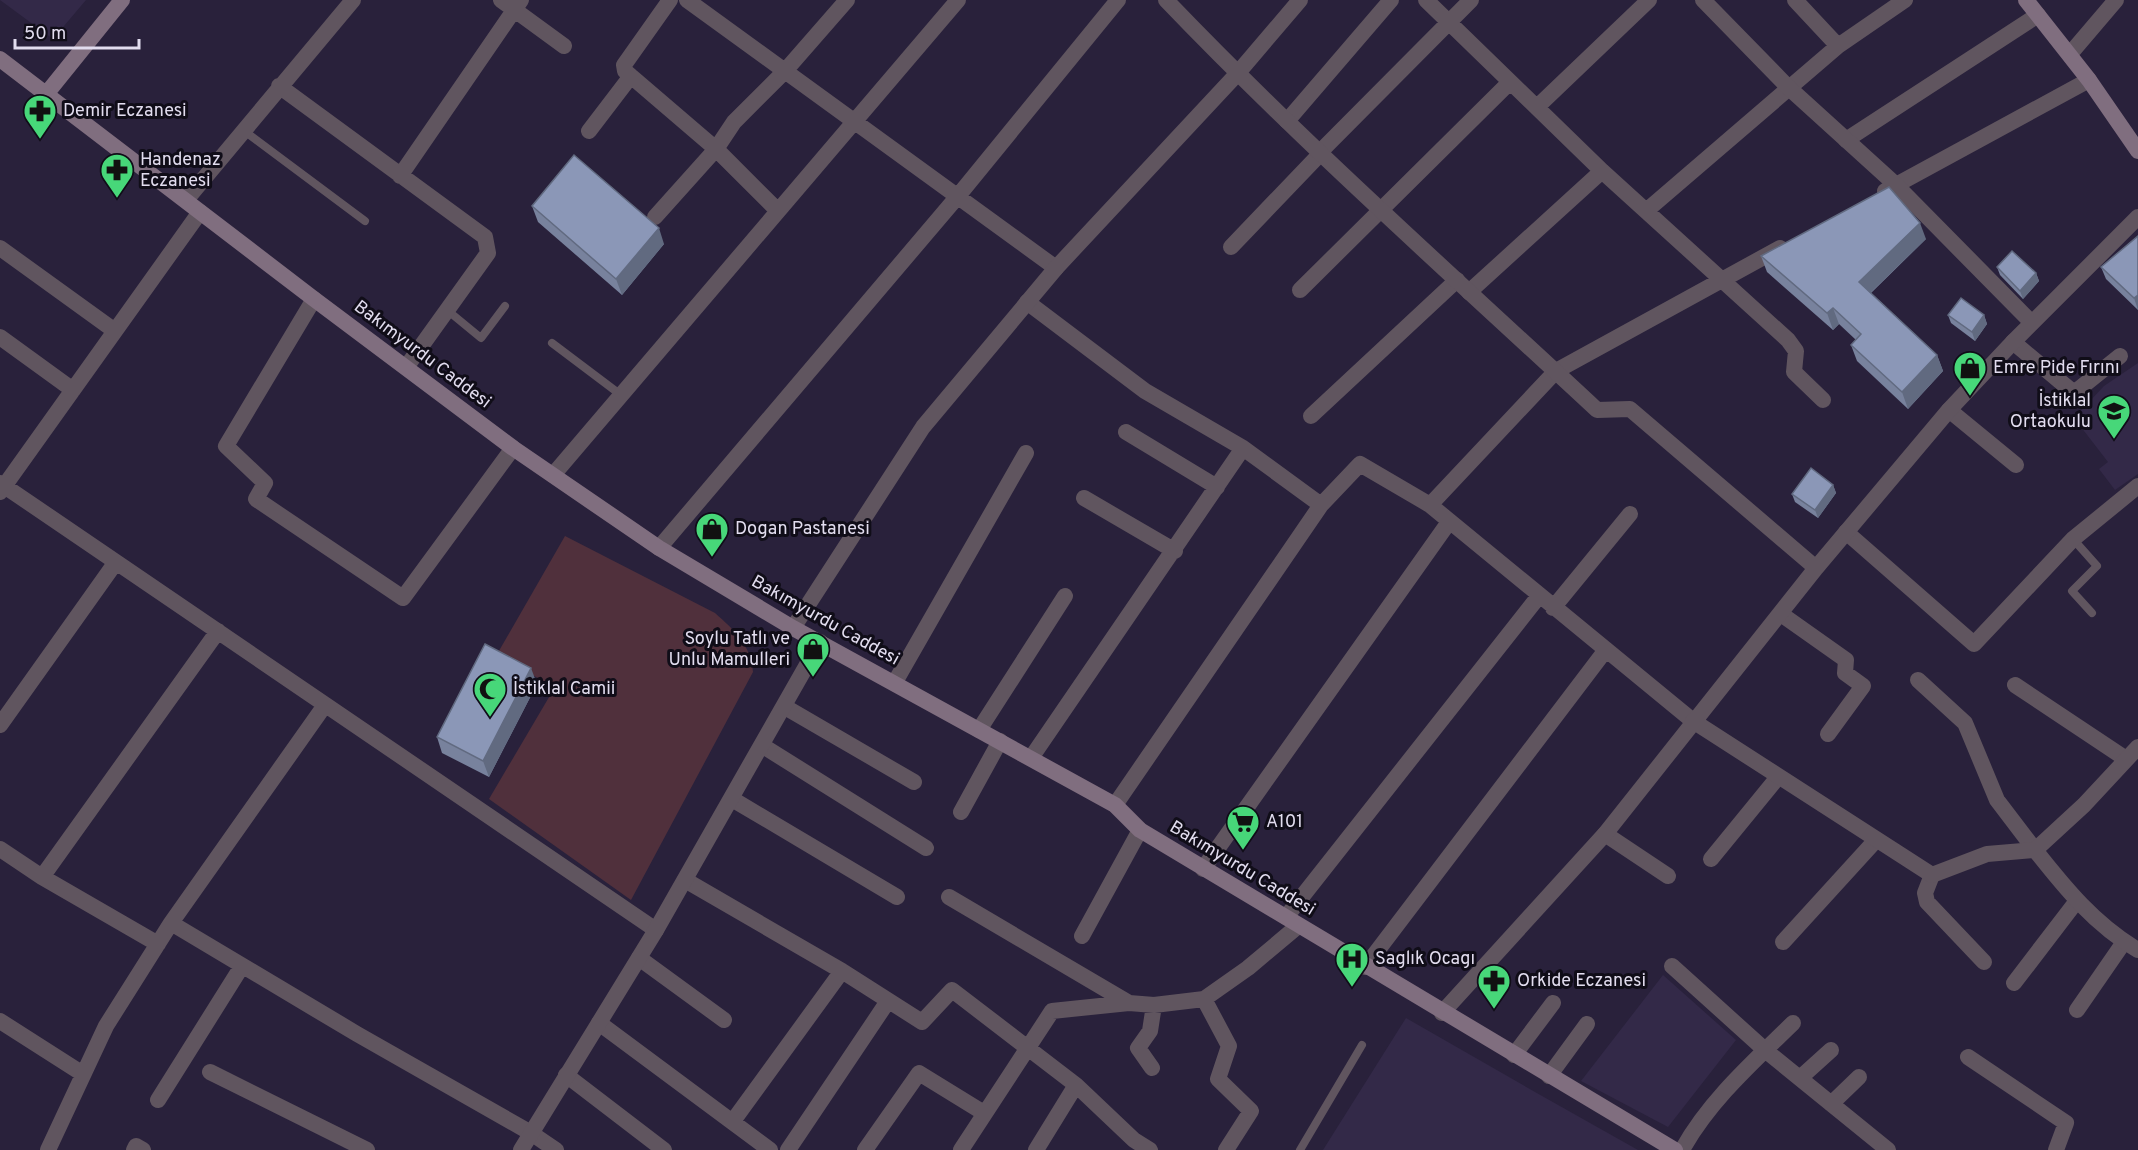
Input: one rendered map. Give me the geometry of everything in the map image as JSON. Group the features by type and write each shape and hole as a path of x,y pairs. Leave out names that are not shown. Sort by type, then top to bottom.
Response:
{"main road":[{"path":"2026,0 2070,54 2138,151"},
{"path":"47,93 120,1"},
{"name":"Bakımyurdu Caddesi","path":"0,59 513,448 659,548 793,628 895,682 1115,805 1140,830 1203,869 1675,1150"}],"street":[{"path":"186,200 352,0"},
{"path":"501,0 518,6 564,46"},
{"path":"670,0 624,65 631,76 716,148 777,210"},
{"path":"687,0 1056,268"},
{"path":"655,217 716,148 734,122 785,71 847,0"},
{"path":"553,475 958,0"},
{"path":"659,548 958,196 1118,0"},
{"path":"1166,0 1237,74 1380,210 1597,410 1630,409 1816,568"},
{"path":"793,628 922,427 1056,268 1237,74 1300,0"},
{"path":"1287,121 1391,0"},
{"path":"1426,0 1602,171 1788,340 1796,351 1794,372 1823,400"},
{"path":"1231,247 1449,20 1471,0"},
{"path":"1537,107 1648,0"},
{"path":"1703,0 1788,87 1896,185 2032,323"},
{"path":"1795,0 1838,46"},
{"path":"1646,211 1838,46 1905,0"},
{"path":"2070,54 2116,0"},
{"path":"400,176 518,6"},
{"path":"1846,140 2038,15"},
{"path":"589,130 631,76"},
{"path":"1875,196 2089,80"},
{"path":"1300,290 1510,82"},
{"path":"279,86 485,237 488,253 407,366"},
{"path":"1311,416 1602,171"},
{"path":"200,212 1,487 116,562 656,930"},
{"path":"1442,1013 1605,834 1816,568 1949,410 2013,342 2138,217"},
{"path":"1430,506 1556,371 1793,241"},
{"path":"0,248 115,331"},
{"path":"314,299 226,446 265,483 256,499 403,598 513,448"},
{"path":"1028,302 1146,391 1243,448 1321,505"},
{"path":"0,337 73,390"},
{"path":"2013,342 2074,393 2120,356"},
{"path":"1949,410 2016,465"},
{"path":"1126,432 1217,487"},
{"path":"1031,758 1175,551 1243,448"},
{"path":"895,682 1026,453"},
{"path":"1115,805 1321,505 1360,464 1430,506 1693,721 1932,875"},
{"path":"1846,532 1974,644 2073,538 2138,486"},
{"path":"1084,498 1175,551"},
{"path":"1553,608 1630,514"},
{"path":"1203,869 1449,522"},
{"path":"0,725 116,562"},
{"path":"979,730 1065,596"},
{"path":"961,1150 1052,1011 1129,1004 1154,1005 1204,999 1248,968 1292,921 1539,596"},
{"path":"1781,614 1846,660 1845,673 1863,686 1828,734"},
{"path":"42,877 218,631"},
{"path":"521,1150 656,930 763,746 820,642"},
{"path":"1365,967 1605,651"},
{"path":"1918,680 1965,723 1997,800 2076,902 2131,946 2077,1010"},
{"path":"2014,685 2126,759"},
{"path":"48,1150 106,1026 171,923 325,705"},
{"path":"785,707 914,782"},
{"path":"961,812 1000,741"},
{"path":"763,746 926,848"},
{"path":"1984,962 1927,902 1925,893 1932,875 1987,854 2035,850 2084,805 2138,747"},
{"path":"1711,859 1778,777"},
{"path":"732,799 897,897"},
{"path":"1082,936 1140,830"},
{"path":"1605,834 1668,876"},
{"path":"1783,942 1876,840"},
{"path":"0,849 42,877 158,944"},
{"path":"685,880 842,971 922,1022 952,990 1076,1085 1131,1145 1150,1150"},
{"path":"949,897 1129,1004"},
{"path":"2014,983 2076,902"},
{"path":"171,923 531,1133 556,1150"},
{"path":"639,958 724,1020"},
{"path":"158,1100 242,966"},
{"path":"1672,966 1764,1050 1888,1150"},
{"path":"733,1121 842,971"},
{"path":"1204,999 1229,1046 1218,1079 1251,1111 1226,1150"},
{"path":"788,1150 888,1001"},
{"path":"1514,1055 1553,1003"},
{"path":"1152,1068 1138,1048 1150,1031 1154,1005"},
{"path":"0,1021 83,1074"},
{"path":"598,1023 770,1150"},
{"path":"1682,1150 1696,1125 1764,1050 1793,1023"},
{"path":"1549,1076 1587,1024"},
{"path":"1800,1078 1831,1050"},
{"path":"1968,1057 2066,1123 2056,1150"},
{"path":"210,1072 367,1150"},
{"path":"865,1150 919,1073 984,1113"},
{"path":"566,1075 664,1150"},
{"path":"1831,1104 1859,1077"},
{"path":"1036,1150 1076,1085"},
{"path":"134,1150 136,1146 143,1150"}],"lane":[{"path":"243,130 365,221"},
{"path":"447,310 481,338 505,306"},
{"path":"552,343 621,395"},
{"path":"2073,538 2097,566 2072,591 2092,613"},
{"path":"1300,1150 1362,1045"}],"shaded area":[{"path":"0,0 86,0 53,39"},
{"name":"İstiklal Ortaokulu","path":"2138,363 2138,474 2115,490 2099,469 2108,462 2074,418 2104,386"},
{"path":"565,536 715,613 740,639 752,662 753,672 631,900 489,799 555,687 496,656"},
{"path":"1663,975 1736,1040 1668,1127 1581,1081"},
{"path":"1406,1018 1535,1092 1638,1150 1323,1150"}],"building":[{"path":"574,155 659,228 616,279 532,206"},
{"path":"1889,187 1920,223 1859,282 1937,355 1902,392 1851,345 1861,334 1833,308 1827,313 1761,256"},
{"path":"2138,236 2138,295 2134,298 2101,267"},
{"path":"2012,251 2036,273 2020,291 1997,267"},
{"path":"1961,298 1984,315 1972,332 1948,315"},
{"path":"1811,468 1833,485 1815,510 1792,494"},
{"name":"İstiklal Camii","path":"485,644 531,668 483,761 437,737"}],"place":[{"name":"Demir Eczanesi","path":"40,140"},
{"name":"Handenaz Eczanesi","path":"117,199"},
{"name":"Emre Pide Fırını","path":"1970,397"},
{"name":"İstiklal Ortaokulu","path":"2114,440"},
{"name":"Dogan Pastanesi","path":"712,558"},
{"name":"Soylu Tatlı ve Unlu Mamulleri","path":"813,678"},
{"name":"İstiklal Camii","path":"490,718"},
{"name":"A101","path":"1243,851"},
{"name":"Saglık Ocagı","path":"1352,988"},
{"name":"Orkide Eczanesi","path":"1494,1010"}]}
